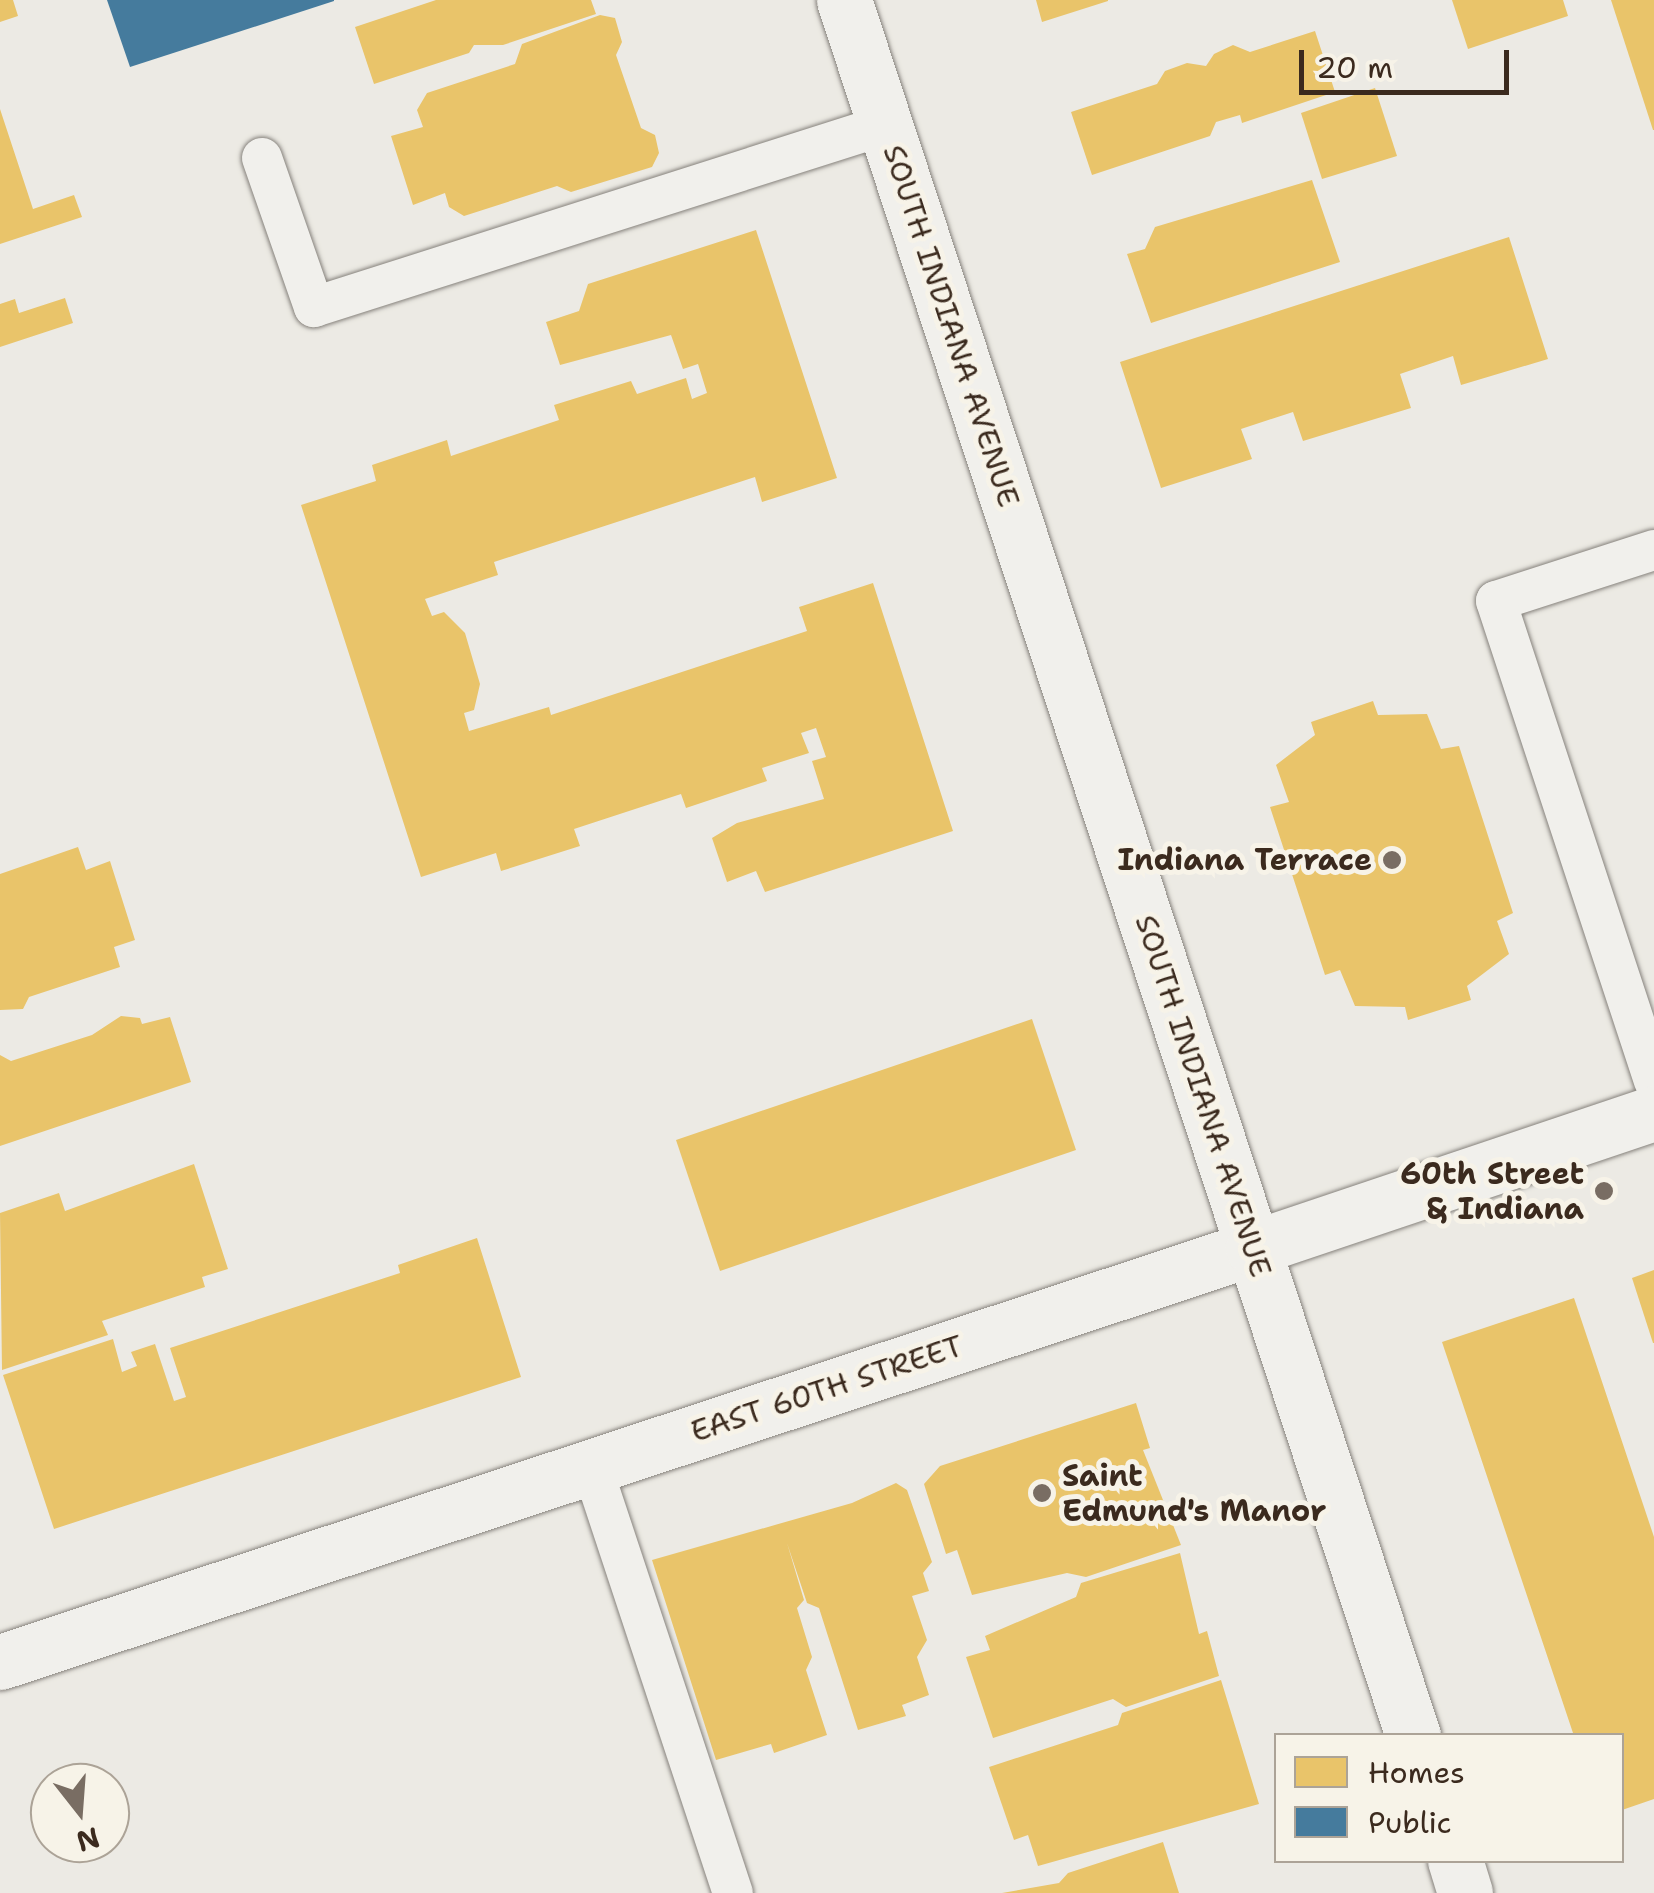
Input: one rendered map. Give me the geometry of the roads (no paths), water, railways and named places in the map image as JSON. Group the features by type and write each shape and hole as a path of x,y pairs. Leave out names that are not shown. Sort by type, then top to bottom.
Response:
{"street":[{"name":"SOUTH INDIANA AVENUE","path":"844,0 1413,1733"},
{"name":"EAST 60TH STREET","path":"0,1662 1654,1113"},
{"path":"1456,1863 1466,1893"}],"lane":[{"path":"262,158 314,307 885,125"},
{"path":"1654,550 1496,600 1654,1081"},
{"path":"592,1467 732,1893"}],"place":[{"name":"Indiana Terrace","path":"1392,860"},
{"name":"60th Street & Indiana","path":"1604,1191"},
{"name":"Saint Edmund's Manor","path":"1042,1493"}]}
